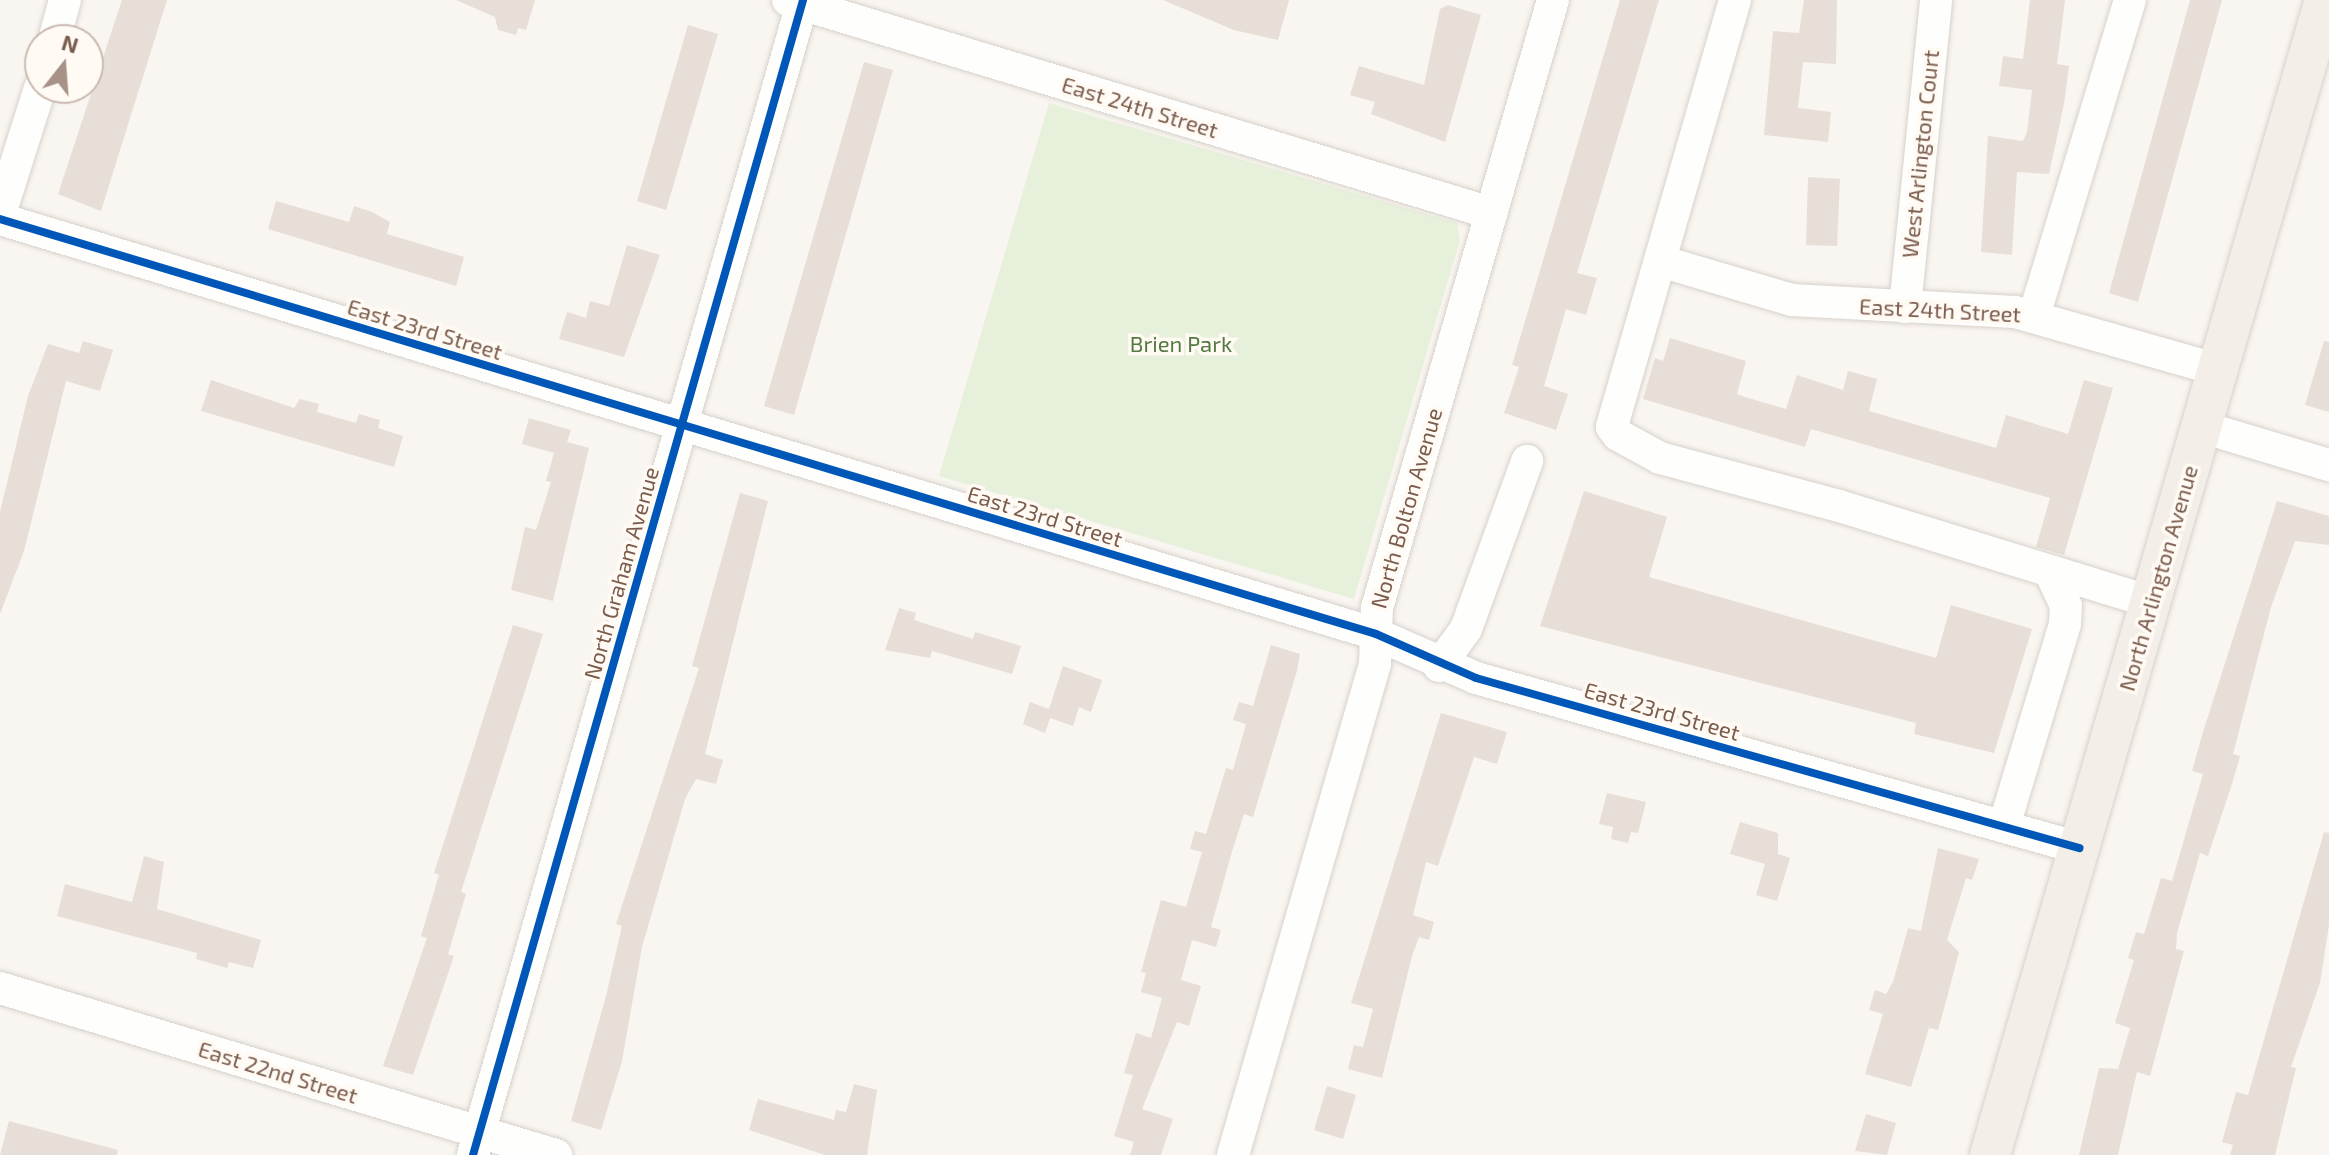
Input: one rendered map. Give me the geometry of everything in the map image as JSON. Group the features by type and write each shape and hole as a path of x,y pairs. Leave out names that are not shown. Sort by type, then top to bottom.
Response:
{"main road":[{"name":"North Arlington Avenue","path":"1990,1155 2325,0"}],"street":[{"path":"58,24 65,0"},
{"name":"North Bolton Avenue","path":"1233,1155 1375,664 1377,608 1553,0"},
{"path":"1735,0 1612,427 1660,458 2151,602"},
{"name":"West Arlington Court","path":"1905,307 1936,0"},
{"path":"2034,316 2130,0"},
{"name":"East 24th Street","path":"798,1 1491,213"},
{"name":"North Graham Avenue","path":"477,1144 682,426 798,1"},
{"path":"0,216 35,104"},
{"name":"East 23rd Street","path":"0,216 682,426 1376,634 1439,666 1476,678 2079,848"},
{"name":"East 24th Street","path":"1660,261 1792,300 2034,316 2218,370"},
{"path":"2202,427 2329,465"},
{"path":"1439,666 1466,629 1527,461"},
{"path":"2004,826 2065,624 2066,606 2050,572"},
{"path":"1466,629 1476,678"},
{"name":"East 22nd Street","path":"0,988 477,1144 556,1155"}],"green space":[{"name":"Brien Park","path":"1049,103 1457,223 1460,240 1354,599 939,476"}],"building":[{"path":"122,0 167,0 101,211 58,194 88,104 104,104 104,55"},
{"path":"456,0 535,0 526,30 518,28 516,35 498,30 495,17"},
{"path":"1163,0 1289,0 1278,40 1234,30"},
{"path":"1620,0 1659,0 1577,273 1597,278 1586,315 1566,309 1544,386 1568,394 1556,430 1504,413 1519,367 1512,365"},
{"path":"1804,0 1837,0 1836,64 1803,62 1798,108 1831,112 1828,142 1764,135 1773,31 1799,33"},
{"path":"2030,0 2065,0 2057,64 2069,66 2064,104 2049,174 2017,172 2012,255 1981,252 1988,136 2023,141 2027,132 2032,90 1999,86 2003,56 2023,59"},
{"path":"2190,0 2222,0 2138,302 2109,293"},
{"path":"1448,5 1481,15 1445,142 1371,114 1375,102 1350,95 1359,66 1424,85 1440,9"},
{"path":"688,25 718,34 666,210 637,201"},
{"path":"864,62 893,70 794,415 764,406"},
{"path":"1808,177 1840,179 1837,246 1806,245"},
{"path":"276,201 349,222 354,206 372,212 390,222 387,234 464,257 456,286 268,229"},
{"path":"627,245 660,255 624,357 559,339 567,312 586,318 590,301 609,306"},
{"path":"1670,338 1746,361 1737,394 1745,397 1786,409 1797,375 1843,390 1848,371 1877,379 1869,411 1996,448 2006,415 2068,434 2084,380 2113,388 2064,555 2036,547 2050,498 1811,429 1805,447 1643,399 1655,358 1663,361"},
{"path":"83,341 113,350 100,391 66,381 24,551 0,614 0,512 28,396 48,344 79,353"},
{"path":"2324,341 2329,342 2329,412 2305,405"},
{"path":"211,380 294,408 300,399 319,404 317,412 356,423 359,414 380,420 378,428 403,436 394,467 201,411"},
{"path":"529,418 571,430 567,442 589,448 553,601 511,590 525,527 536,530 551,482 546,481 554,453 522,444"},
{"path":"1584,491 1667,517 1649,577 1936,658 1951,605 2032,629 1994,753 1914,734 1916,723 1540,626"},
{"path":"740,493 768,501 705,754 723,760 716,784 696,779 685,799 642,947 622,1061 601,1130 571,1121 622,926 616,924 699,668 692,666"},
{"path":"2277,501 2329,516 2329,545 2295,541 2271,607 2233,754 2240,756 2208,856 2200,853 2177,933 2176,949 2184,951 2150,1076 2137,1072 2118,1155 2079,1155 2099,1068 2118,1069 2130,1028 2115,1023 2134,960 2128,958 2136,932 2144,934 2161,878 2172,881 2203,774 2192,771"},
{"path":"899,608 916,613 914,620 973,639 975,632 1021,646 1012,674 932,651 930,658 885,650"},
{"path":"513,625 543,634 461,892 466,894 448,954 454,956 413,1075 383,1066 427,938 421,936 439,875 434,873"},
{"path":"1271,645 1300,654 1297,671 1253,817 1244,814 1231,855 1211,927 1221,930 1216,947 1192,940 1181,980 1201,986 1189,1026 1177,1022 1142,1109 1173,1119 1161,1155 1130,1155 1134,1142 1114,1136 1133,1075 1124,1073 1136,1033 1151,1038 1162,998 1141,992 1146,973 1141,972 1161,900 1186,907 1202,852 1190,849 1195,831 1206,834 1226,768 1233,770 1246,724 1233,720 1239,702 1253,706"},
{"path":"1063,666 1102,680 1091,712 1079,707 1073,726 1050,718 1045,733 1023,724 1030,702 1049,709"},
{"path":"1441,713 1507,732 1497,764 1474,757 1438,866 1426,862 1413,915 1434,922 1429,940 1419,937 1412,956 1382,1078 1348,1069 1354,1045 1363,1047 1373,1009 1351,1003"},
{"path":"1607,793 1646,802 1638,833 1631,832 1628,843 1611,839 1613,827 1599,824"},
{"path":"1740,822 1778,833 1778,854 1790,858 1777,901 1756,895 1765,864 1730,854"},
{"path":"2324,832 2329,833 2329,925 2320,983 2291,1067 2296,1068 2275,1155 2230,1155 2233,1145 2222,1142 2236,1092 2248,1095"},
{"path":"1938,848 1979,859 1972,880 1966,878 1947,940 1959,952 1938,1030 1929,1028 1911,1087 1865,1074 1883,1014 1869,1010 1875,990 1886,994 1893,982 1908,928 1921,931"},
{"path":"144,856 164,862 157,909 261,940 253,968 229,962 227,968 196,959 197,953 57,916 65,884 132,902"},
{"path":"854,1084 877,1090 867,1155 825,1155 749,1130 758,1099 834,1120 836,1110 846,1112"},
{"path":"1327,1086 1356,1095 1343,1139 1314,1130"},
{"path":"1866,1114 1896,1123 1887,1155 1855,1151"},
{"path":"9,1121 118,1150 117,1155 0,1155"}],"cycle path":[{"path":"473,1155 803,0"},
{"path":"0,219 1376,634 1476,678 2079,848"}]}
